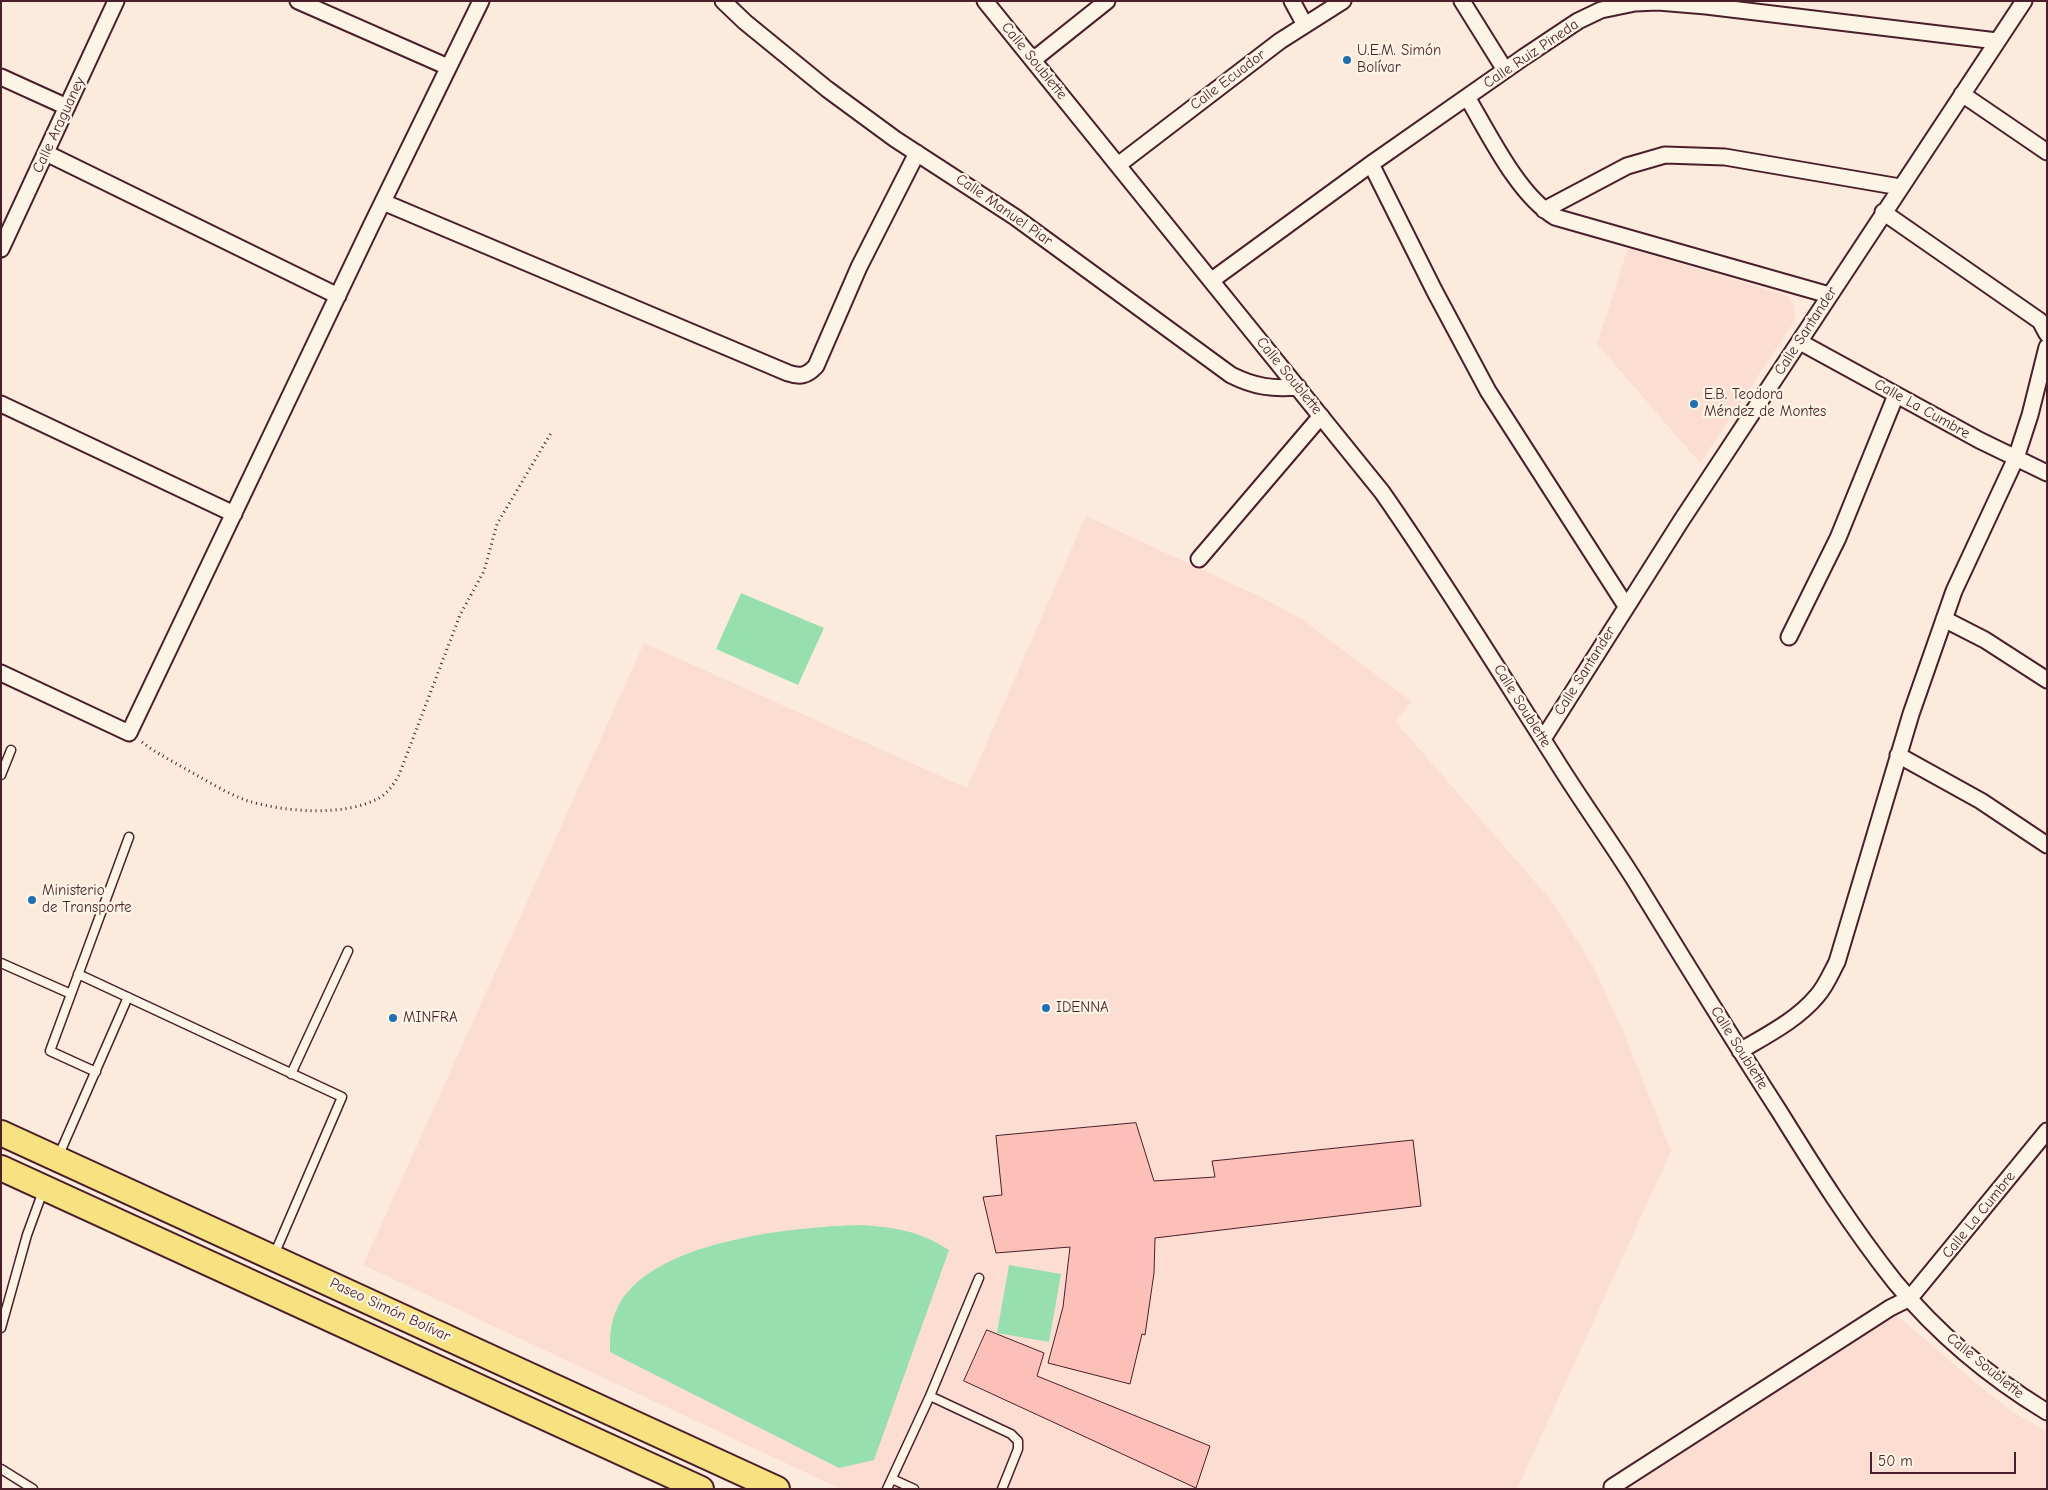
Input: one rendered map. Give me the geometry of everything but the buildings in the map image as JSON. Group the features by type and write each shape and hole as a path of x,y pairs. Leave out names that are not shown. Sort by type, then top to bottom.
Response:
{"main road":[{"name":"Paseo Simón Bolívar","path":"1,1134 778,1489"},
{"path":"45,1188 58,1159"},
{"path":"1,1168 701,1489"}],"street":[{"name":"Calle Araguaney","path":"1,249 116,1"},
{"path":"298,1 448,67"},
{"path":"1,673 129,733 480,1"},
{"name":"Calle Manuel Piar","path":"723,1 745,22 827,89 895,139 1015,217 1231,376 1249,384 1274,389 1298,387"},
{"name":"Calle Soublette","path":"985,1 1382,492 1421,548 1638,885 1740,1051 1825,1184 1875,1256 1910,1298 1950,1339 2000,1380 2047,1412"},
{"path":"1033,60 1107,1"},
{"path":"1292,1 1305,25"},
{"name":"Calle Ecuador","path":"1118,164 1265,53 1343,1"},
{"path":"1462,1 1505,70"},
{"name":"Calle Santander","path":"1543,739 1626,606 1800,342 1883,212 2024,1"},
{"name":"Calle Ruiz Pineda","path":"1212,280 1466,97 1578,22 1601,10 1635,3 1691,3 1997,41"},
{"path":"1,77 67,107"},
{"path":"1962,94 2047,152"},
{"path":"1466,97 1511,171 1532,200 1555,217 1829,295"},
{"path":"383,202 779,369 797,376 803,376 810,373 816,366 859,267 917,152"},
{"path":"46,153 338,296"},
{"path":"1544,210 1628,166 1666,155 1725,157 1900,187"},
{"path":"1371,164 1434,290 1488,391 1626,606"},
{"path":"1883,212 2040,322 2047,334"},
{"name":"Calle La Cumbre","path":"1800,342 1896,395 2047,473"},
{"path":"1740,1051 1806,1007 1818,995 1837,962 1911,714 1967,560 2016,458 2030,415 2047,347"},
{"path":"1789,637 1838,538 1896,395"},
{"path":"1,404 234,514"},
{"path":"1199,559 1321,416"},
{"path":"1944,620 1985,640 2047,680"},
{"path":"1898,755 1981,801 2047,845"},
{"name":"Calle La Cumbre","path":"1910,1298 2047,1131"},
{"path":"1612,1487 1890,1308 1910,1298"}],"lane":[{"path":"1,775 11,750"},
{"path":"96,1072 50,1051 129,837"},
{"path":"292,1074 348,952"},
{"path":"1,963 71,994"},
{"path":"78,974 342,1098 273,1257"},
{"path":"58,1159 128,998"},
{"path":"1,1328 27,1235 45,1188"},
{"path":"887,1489 930,1396 979,1278"},
{"path":"930,1396 1011,1434 1018,1441 1018,1449 1002,1489"},
{"path":"1,1469 32,1489"},
{"path":"892,1479 914,1489"}],"path":[{"path":"129,733 160,754 216,786 254,802 290,809 332,809 350,808 380,798 393,786 399,776 460,615 484,571 497,524 551,433"}],"shaded area":[{"name":"E.B. Teodora Méndez de Montes","path":"1628,248 1782,294 1787,296 1794,305 1795,319 1792,325 1700,463 1597,344"},
{"name":"IDENNA","path":"1086,516 1265,599 1303,620 1412,702 1395,721 1550,899 1593,966 1622,1029 1671,1151 1517,1489 841,1489 363,1265 644,643 967,788"},
{"path":"1894,1313 1988,1393 2013,1412 2047,1432 2047,1489 1626,1489"}],"green space":[{"path":"741,593 824,628 798,685 716,649"},
{"path":"861,1225 885,1227 917,1234 949,1250 874,1460 839,1468 610,1352 611,1326 616,1311 632,1287 658,1268 689,1253 725,1242 762,1234 832,1226"},
{"path":"1009,1265 1061,1274 1049,1342 997,1333"}],"place":[{"name":"U.E.M. Simón Bolívar","path":"1347,60"},
{"name":"E.B. Teodora Méndez de Montes","path":"1694,404"},
{"name":"Ministerio de Transporte","path":"32,900"},
{"name":"IDENNA","path":"1046,1008"},
{"name":"MINFRA","path":"393,1018"}]}
